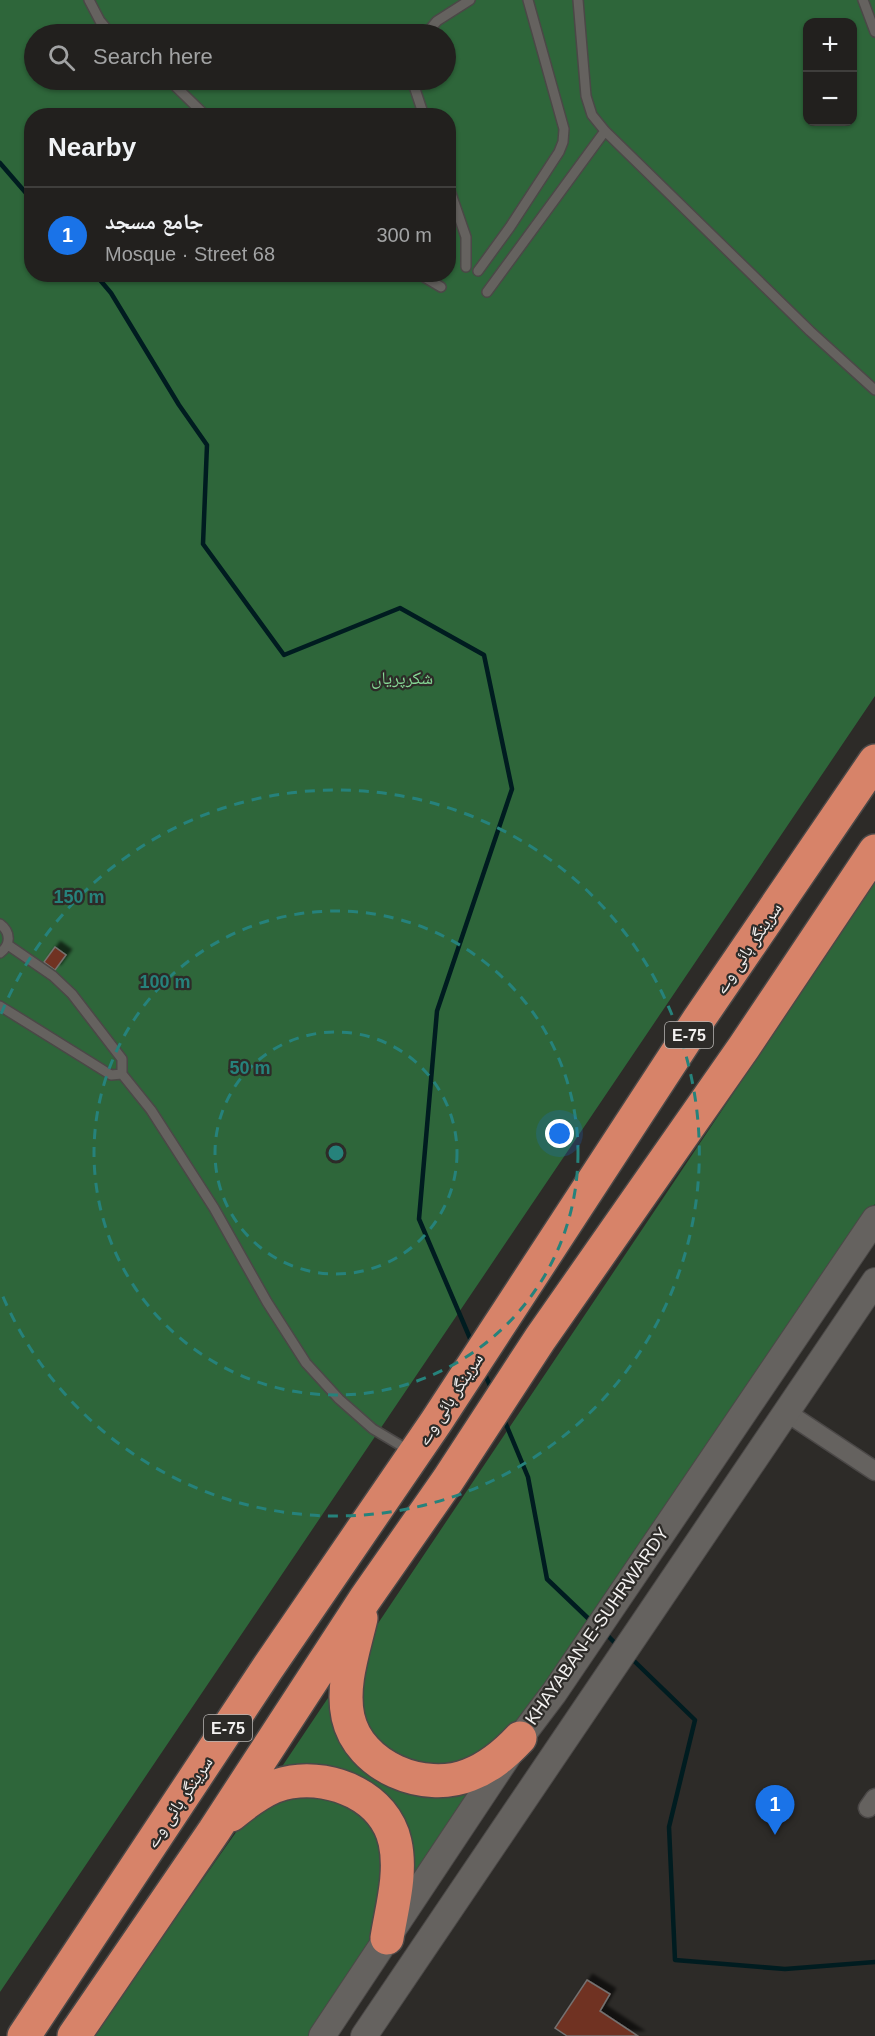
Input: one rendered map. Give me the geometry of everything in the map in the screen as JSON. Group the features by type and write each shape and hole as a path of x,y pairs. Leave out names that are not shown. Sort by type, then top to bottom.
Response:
{"highway":[{"name":"سرینگر ہائی وے","path":"24,2036 267,1669 436,1422 524,1284 693,1029 875,761"},
{"path":"875,780 738,979 734,990 739,999 748,1003 759,998 875,827"},
{"name":"E-75","path":"74,2036 214,1831 365,1599 448,1480 540,1339 744,1047 875,851"},
{"path":"524,1284 556,1252 704,1031 712,1024 723,1025 729,1032 729,1043 602,1232 589,1256 579,1284"},
{"path":"365,1599 346,1689 347,1715 352,1730 365,1749 381,1764 401,1774 423,1780 445,1781 467,1776 488,1767 520,1738"},
{"path":"214,1831 243,1804 289,1782 317,1780 345,1786 370,1802 388,1823 395,1840 398,1855 387,1938"},
{"path":"0,2034 44,2007"}],"main road":[{"name":"KHAYABAN-E-SUHRWARDY","path":"322,2036 520,1738 554,1693 875,1219"},
{"name":"KHAYABAN-E-SUHRWARDY","path":"364,2036 875,1281"},
{"path":"647,1555 670,1583"}],"street":[{"path":"786,1412 875,1471"}],"lane":[{"path":"89,0 104,24"},
{"path":"434,24 470,0"},
{"path":"478,271 560,152 563,142 564,129 528,0"},
{"path":"578,0 586,96 592,115 605,131 810,331 875,390"},
{"path":"863,0 875,32"},
{"path":"179,90 198,108"},
{"path":"415,90 421,108"},
{"path":"487,292 605,131"},
{"path":"456,208 466,237 466,267"},
{"path":"433,282 441,287"},
{"path":"0,924 9,935 8,945 0,953"},
{"path":"8,945 53,976 72,994 122,1059 122,1074 151,1110 214,1208 267,1302 306,1363 333,1393 373,1429 414,1453"},
{"path":"2,1007 111,1076 122,1074"}],"green space":[{"name":"شکرپریاں","path":"0,0 875,0 875,696 0,1992"},
{"path":"875,882 875,1204 517,1729 313,2036 92,2036 275,1777"}],"building":[{"path":"55,947 66,955 55,970 44,962"},
{"path":"587,1980 610,1994 600,2011 638,2036 567,2036 555,2028"}],"waterway":[{"path":"0,163 24,191"},
{"path":"102,282 111,293 179,405 207,445 203,544 284,655 400,608 484,655 512,789 437,1011 419,1219 472,1343"},
{"path":"483,1370 492,1390"},
{"path":"503,1417 528,1477 547,1579 593,1623"},
{"path":"604,1632 617,1645"},
{"path":"630,1657 695,1720 669,1827 675,1960 785,1969 875,1962"}],"place":[{"name":"جامع مسجد","path":"775,1835"}]}
